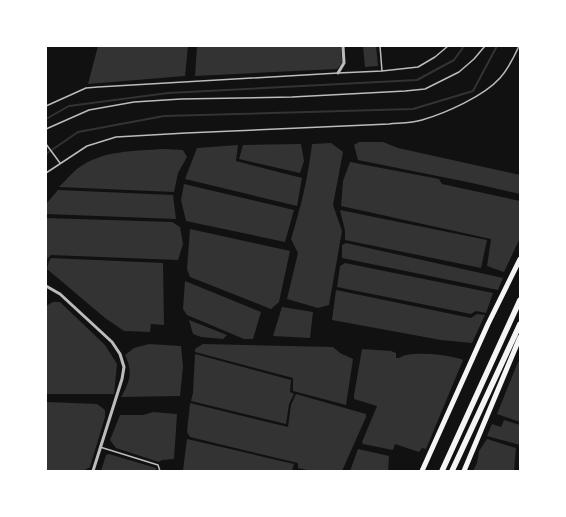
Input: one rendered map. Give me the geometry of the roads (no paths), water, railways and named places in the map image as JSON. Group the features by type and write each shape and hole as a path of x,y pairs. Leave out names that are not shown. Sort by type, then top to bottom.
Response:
{"highway":[{"path":"442,471 520,300"},
{"path":"452,471 520,324"}],"main road":[{"path":"422,471 488,324 520,259"},
{"path":"464,471 520,337"}],"street":[{"path":"338,73 344,63 343,46"},
{"path":"46,286 66,300 112,342 120,354 124,367 122,378 93,471"}],"lane":[{"path":"380,46 382,71"},
{"path":"46,106 86,88 382,71 418,67 435,57 448,46"},
{"path":"46,129 88,110 134,102 405,92 425,89 459,72 474,60 485,46"},
{"path":"46,173 87,146 116,137 389,124 421,120 453,109 485,91 503,75 519,46"},
{"path":"46,144 60,163"},
{"path":"100,447 158,465 160,471"}],"waterway":[{"path":"46,119 69,106 168,93 417,80 454,60 464,46"},
{"path":"46,154 78,132 164,116 413,109 473,91 497,46"}]}
